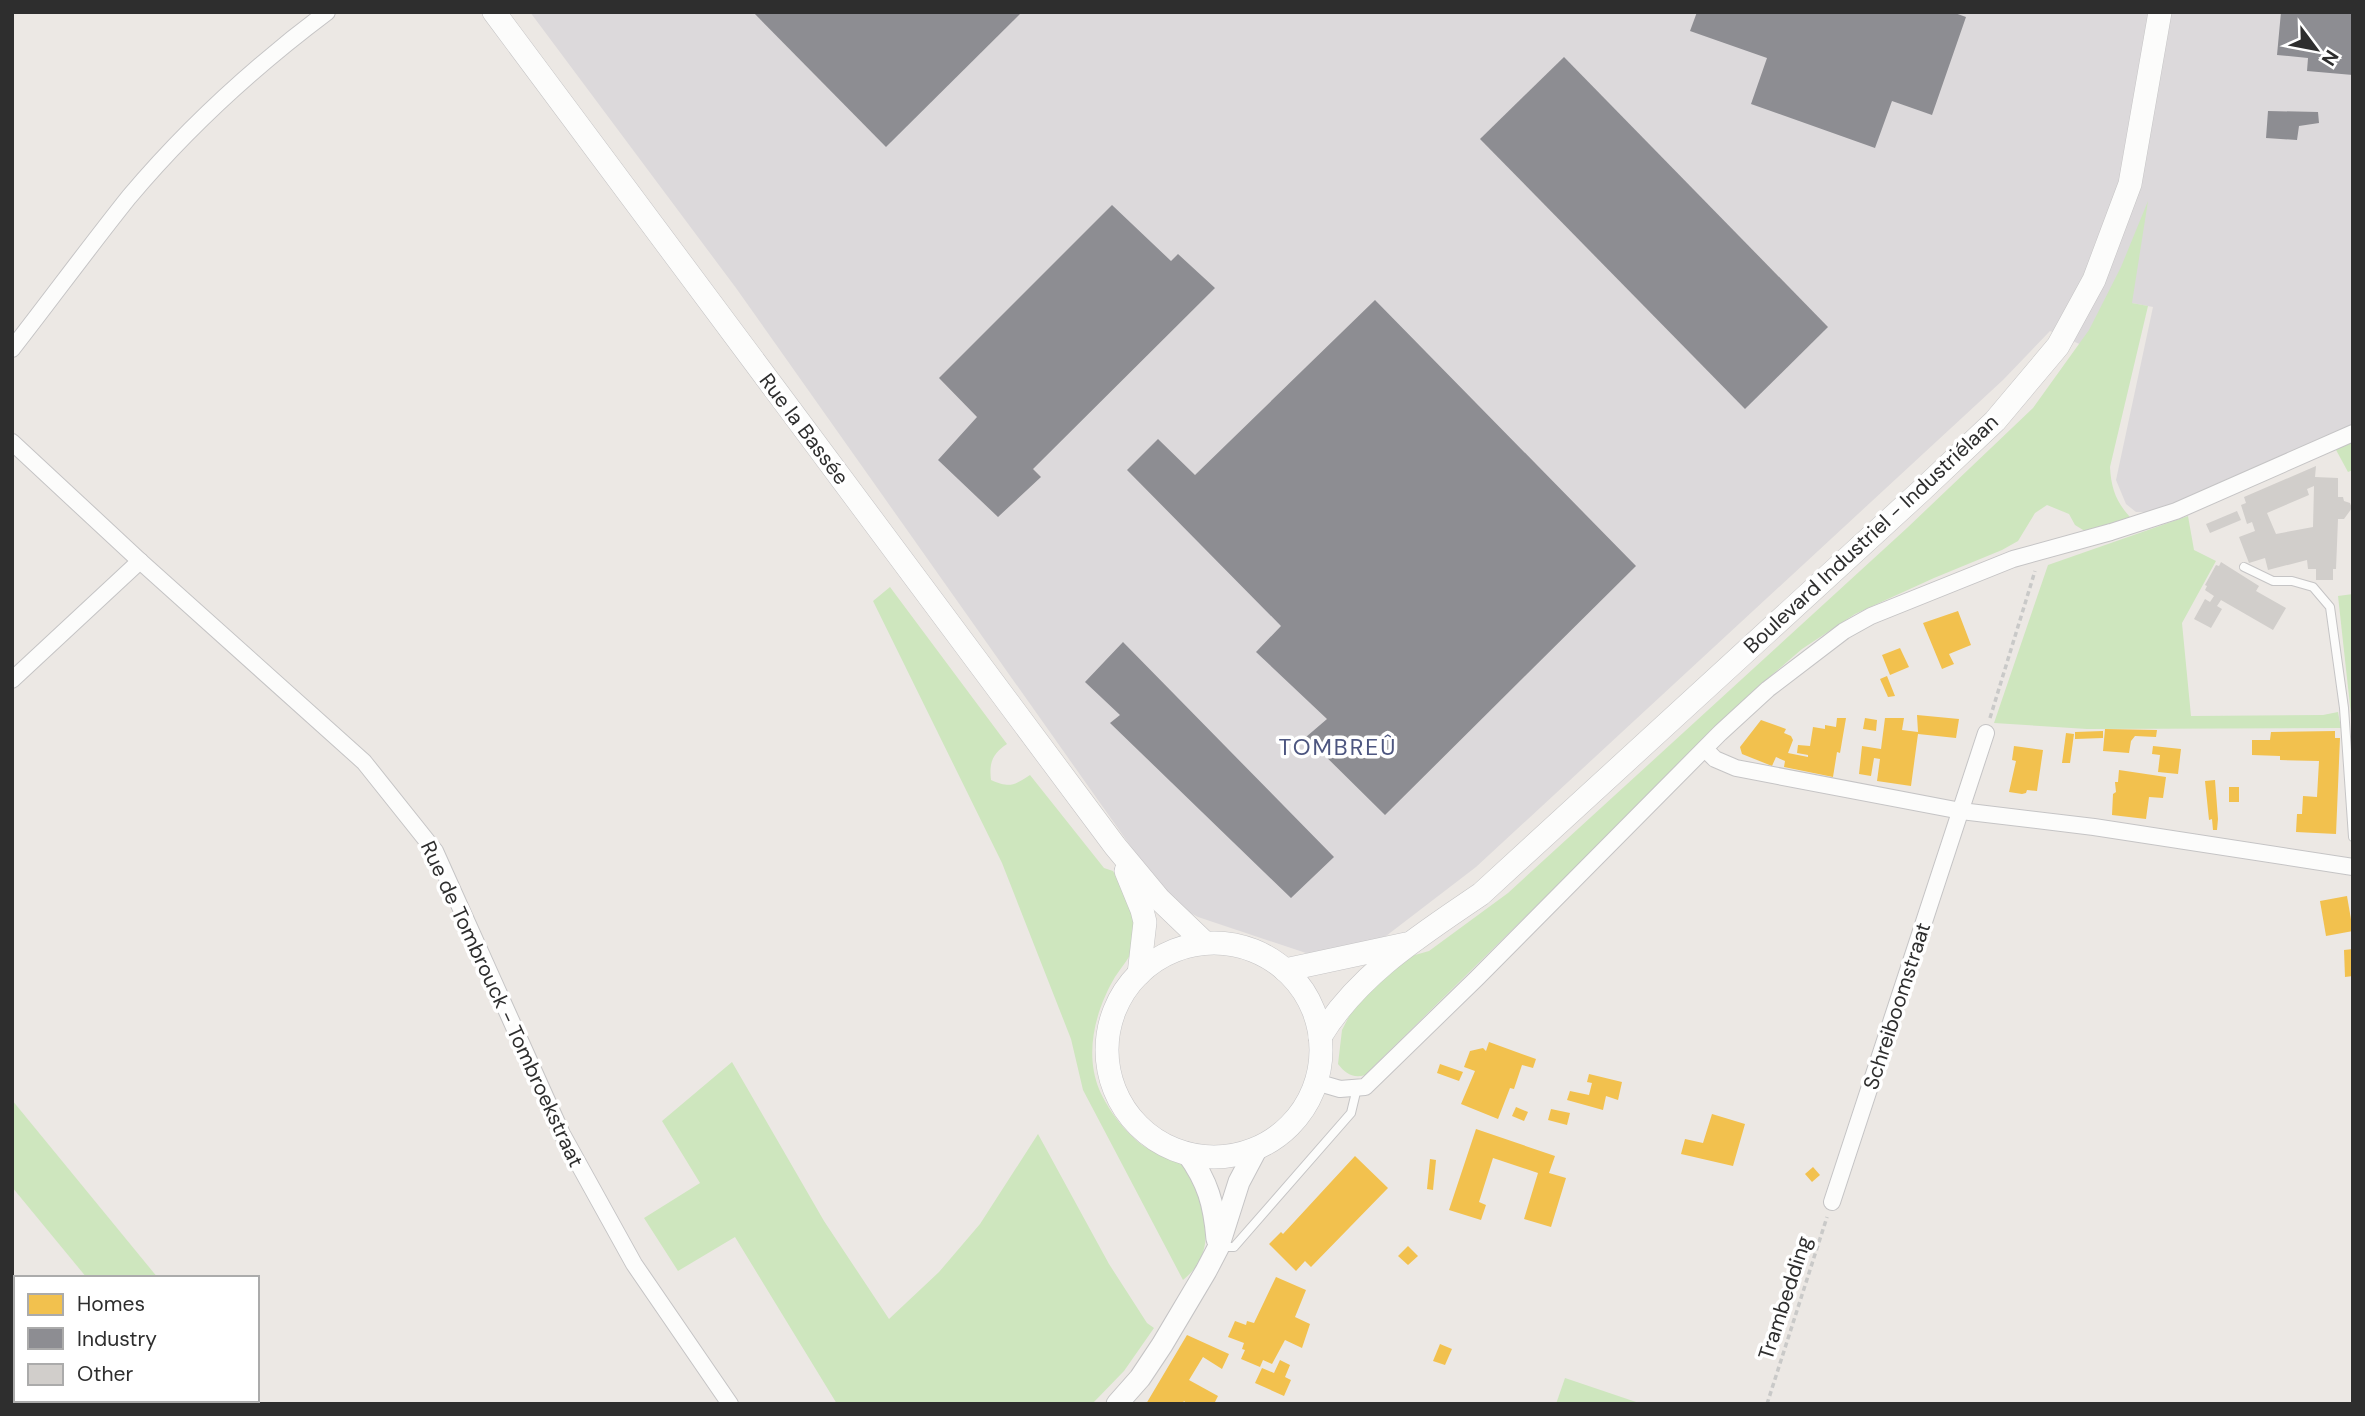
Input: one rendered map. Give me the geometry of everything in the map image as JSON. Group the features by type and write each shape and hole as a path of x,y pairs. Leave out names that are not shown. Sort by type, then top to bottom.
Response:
{"main road":[{"name":"Rue la Bassée","path":"494,12 1115,846 1159,899 1205,943"},
{"name":"Boulevard Industriel - Industriélaan","path":"1320,1037 1334,1013 1351,994 1409,943 1481,894 1922,491 1995,421 2058,346 2094,280 2130,184 2160,12"},
{"name":"Rue la Bassée","path":"1115,846 1145,922 1139,974"},
{"path":"1205,943 1244,947 1286,970 1304,993 1314,1012 1320,1037 1320,1064 1316,1082 1297,1117 1278,1136 1257,1148 1222,1157 1187,1153 1160,1143 1144,1131 1120,1102 1110,1076 1108,1047 1112,1020 1121,997 1139,974 1173,951 1205,943"},
{"name":"Boulevard Industriel - Industriélaan","path":"1286,970 1409,943"}],"street":[{"path":"12,349 131,196 177,146 246,77 327,12"},
{"path":"1316,1082 1340,1089 1365,1087 1704,749 1769,689 1844,631 1871,616 2042,549 2111,532 2176,511 2353,433"},
{"name":"Rue de Tombrouck - Tombroekstraat","path":"12,442 364,762 435,851 567,1144 634,1264 730,1404"},
{"path":"12,680 140,561"},
{"name":"Schreiboomstraat","path":"1832,1202 1986,733"},
{"path":"1704,749 1715,759 1736,768 1961,811 2352,863"},
{"path":"1117,1404 1140,1378 1206,1271 1218,1248 1239,1182 1257,1148"},
{"path":"1187,1153 1205,1181 1213,1204 1218,1248"}],"lane":[{"path":"2244,567 2273,581 2291,580 2313,587 2330,607 2344,708 2353,837"},
{"path":"1218,1248 1234,1247 1333,1134 1351,1113 1357,1088"}],"path":[{"path":"1986,733 2042,549"},
{"name":"Trambedding","path":"1767,1404 1832,1202"}],"shaded area":[{"path":"530,12 2353,12 2353,429 2157,512 2136,512 2126,504 2116,480 2153,307 2132,303 2102,354 2050,331 2003,380 1476,867 1386,936 1321,958 1198,917 1181,908 1163,892 736,288"}],"green space":[{"path":"2148,201 2132,303 2148,306 2110,467 2116,496 2132,519 2088,533 2075,525 2069,514 2047,505 2035,513 2018,541 1855,614 1802,649 1758,687 1365,1075 1353,1076 1343,1070 1338,1064 1342,1030 1361,993 1408,957 1429,951 1508,893 1907,528 2033,408 2089,330 2121,267"},
{"path":"2353,441 2353,470 2348,472 2335,448"},
{"path":"2188,516 2194,550 2216,561 2182,623 2191,716 2323,715 2338,712 2341,728 2087,729 1994,723 2048,565"},
{"path":"890,587 1007,744 993,759 991,780 1011,785 1030,775 1104,868 1113,871 1130,899 1135,921 1134,945 1102,1003 1094,1031 1092,1060 1099,1089 1124,1128 1145,1147 1184,1165 1193,1178 1204,1217 1206,1240 1199,1261 1183,1280 1083,1090 1071,1039 1002,863 873,601"},
{"path":"2353,594 2353,733 2338,596"},
{"path":"732,1062 824,1221 889,1319 939,1272 980,1224 1038,1134 1109,1264 1147,1323 1154,1328 1124,1371 1092,1404 837,1404 735,1237 678,1271 644,1218 700,1183 662,1121"},
{"path":"12,1100 156,1276 85,1276 12,1187"},
{"path":"1565,1378 1642,1404 1556,1404"},
{"path":"190,1402 259,1402 261,1404"}],"building: Homes":[{"path":"1958,611 1971,645 1949,654 1954,664 1942,669 1923,623"},
{"path":"1900,648 1909,667 1890,675 1882,655"},
{"path":"1887,676 1895,696 1888,697 1880,679"},
{"path":"1917,715 1959,719 1956,738 1918,734 1911,786 1877,781 1880,759 1874,758 1871,776 1859,774 1862,746 1881,749 1885,718 1904,718 1902,730 1918,732"},
{"path":"1837,718 1846,718 1833,777 1784,767 1785,761 1776,757 1772,766 1742,754 1740,747 1761,720 1786,729 1784,733 1793,740 1788,753 1808,757 1797,753 1798,745 1810,746 1813,727 1836,727"},
{"path":"1865,718 1877,720 1876,731 1863,729"},
{"path":"2105,729 2157,730 2156,737 2135,736 2131,741 2129,753 2103,751"},
{"path":"2103,731 2103,738 2075,739 2075,732"},
{"path":"2335,731 2335,738 2340,738 2336,834 2296,832 2297,814 2302,814 2303,796 2317,797 2319,761 2280,760 2280,756 2252,755 2252,740 2270,740 2271,732"},
{"path":"2066,733 2074,734 2070,763 2062,763"},
{"path":"2014,746 2043,750 2037,791 2027,790 2022,794 2009,792 2016,761 2012,760"},
{"path":"2153,746 2181,749 2178,774 2158,772 2160,755 2152,754"},
{"path":"2119,770 2166,777 2163,798 2149,797 2146,819 2112,815 2113,794 2116,792 2115,782 2118,782"},
{"path":"2215,780 2218,819 2217,830 2213,830 2212,819 2209,820 2205,781"},
{"path":"2229,787 2239,787 2239,802 2229,802"},
{"path":"2347,896 2353,931 2326,936 2320,901"},
{"path":"2353,949 2353,976 2345,977 2344,950"},
{"path":"1489,1042 1536,1059 1533,1068 1522,1065 1514,1089 1510,1088 1498,1119 1461,1104 1475,1071 1464,1067 1470,1051 1483,1048 1486,1051"},
{"path":"1440,1064 1463,1072 1459,1081 1437,1073"},
{"path":"1589,1074 1622,1082 1618,1100 1606,1096 1603,1110 1567,1100 1570,1091 1589,1095 1592,1083 1587,1082"},
{"path":"1516,1107 1528,1112 1524,1121 1512,1116"},
{"path":"1551,1109 1570,1113 1567,1125 1548,1120"},
{"path":"1712,1114 1745,1124 1733,1166 1681,1154 1685,1139 1703,1143"},
{"path":"1476,1129 1555,1156 1549,1173 1566,1178 1551,1227 1524,1219 1538,1173 1493,1158 1479,1202 1486,1205 1481,1220 1449,1210"},
{"path":"1355,1156 1388,1188 1311,1267 1305,1261 1296,1271 1269,1244 1281,1232 1283,1234"},
{"path":"1430,1159 1436,1160 1433,1190 1427,1189"},
{"path":"1813,1167 1820,1175 1812,1182 1805,1174"},
{"path":"1408,1246 1418,1256 1408,1265 1398,1256"},
{"path":"1276,1277 1306,1290 1295,1317 1310,1324 1302,1348 1285,1340 1272,1364 1263,1360 1260,1367 1241,1359 1245,1350 1242,1349 1244,1343 1228,1337 1235,1321 1246,1325 1247,1321 1254,1323"},
{"path":"1187,1335 1229,1354 1222,1369 1203,1357 1189,1380 1218,1396 1214,1404 1187,1404 1184,1401 1182,1404 1146,1404"},
{"path":"1440,1344 1452,1349 1445,1365 1433,1361"},
{"path":"1280,1360 1290,1365 1285,1377 1291,1380 1284,1396 1255,1383 1262,1368 1274,1373"}],"building: Industry":[{"path":"753,12 1022,12 886,147"},
{"path":"1697,12 1952,12 1966,17 1932,115 1892,101 1875,148 1751,104 1767,58 1690,31"},
{"path":"2281,12 2353,12 2353,75 2307,71 2308,58 2277,55"},
{"path":"1564,57 1828,327 1745,409 1480,139"},
{"path":"2268,111 2318,112 2319,123 2299,126 2297,140 2266,138"},
{"path":"1112,205 1171,261 1178,254 1215,288 1033,469 1041,477 998,517 938,460 977,417 939,378"},
{"path":"1375,300 1636,566 1385,815 1306,737 1327,719 1256,652 1281,626 1127,470 1158,439 1195,475"},
{"path":"1123,642 1334,857 1291,898 1110,723 1120,715 1085,682"}],"building: Other":[{"path":"2316,466 2315,477 2338,478 2338,497 2343,497 2352,508 2344,519 2338,519 2333,580 2316,580 2316,569 2308,569 2307,560 2268,570 2265,558 2249,563 2239,537 2255,531 2252,522 2247,524 2241,505 2246,503 2244,497","holes":["2314,486 2313,527 2276,534 2267,513 2309,495 2307,489"]},
{"path":"2237,511 2241,520 2210,533 2206,524"},
{"path":"2221,562 2259,586 2256,591 2286,608 2273,630 2221,600 2217,606 2222,609 2211,628 2194,619 2205,599 2210,602 2214,596 2205,590 2205,585 2216,565 2219,566"}],"district":[{"name":"TOMBREÛ","path":"1338,747"}]}
